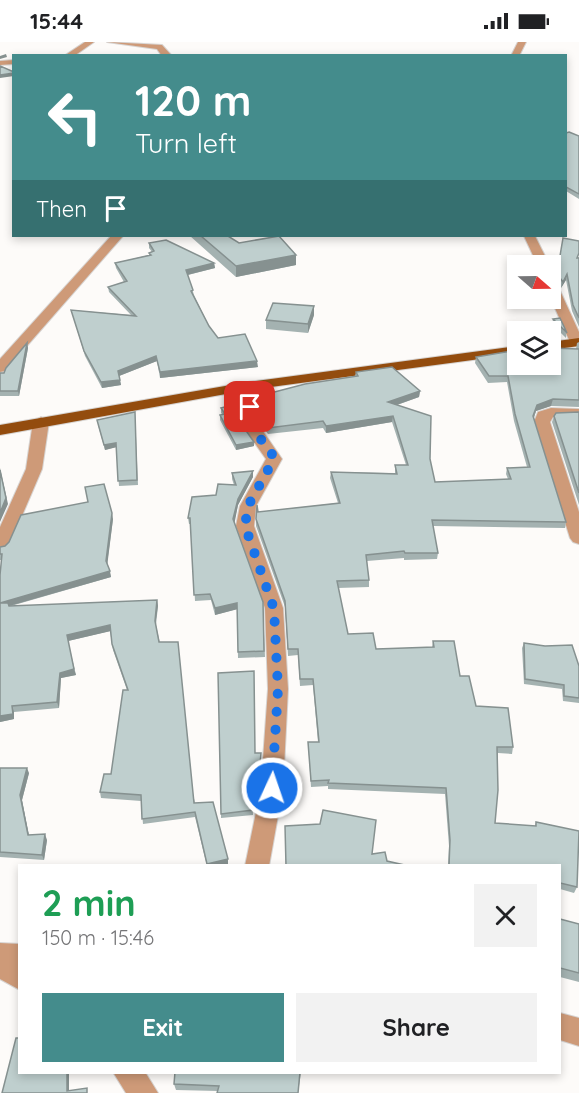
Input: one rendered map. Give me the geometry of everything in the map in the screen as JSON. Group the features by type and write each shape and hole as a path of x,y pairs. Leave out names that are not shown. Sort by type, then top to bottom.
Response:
{"main road":[{"path":"561,344 578,342"},
{"path":"0,430 248,386 507,351"}],"street":[{"path":"71,54 90,42"},
{"path":"111,42 162,47 160,50 165,54"},
{"path":"0,368 116,237"},
{"path":"530,237 539,255"},
{"path":"561,306 578,342"},
{"path":"248,386 252,428 274,459 248,506 245,526 274,609 278,689 272,788 256,864"},
{"path":"579,413 551,412 543,415 542,422 579,538"},
{"path":"0,546 34,469 41,423"},
{"path":"0,956 18,957"},
{"path":"0,963 18,976"},
{"path":"561,1027 579,1032"},
{"path":"129,1074 144,1093"}],"building":[{"path":"0,66 12,71 12,73 0,75"},
{"path":"567,133 579,136 579,194 567,188"},
{"path":"202,237 230,237 239,243 280,237 296,255 236,266"},
{"path":"563,238 579,241 577,258 579,258 579,318 573,305 567,274 563,282 561,279 560,255"},
{"path":"166,240 214,263 186,270 193,290 191,291 209,326 218,338 245,334 257,361 160,372 156,356 118,371 120,380 101,382 84,351 71,310 136,316 108,287 127,281 115,263 151,255 149,253 154,251 149,243"},
{"path":"273,303 314,306 308,324 266,320"},
{"path":"560,318 567,333 561,327 561,321 553,319"},
{"path":"27,343 18,391 0,391 0,373 4,373"},
{"path":"561,348 579,349 579,400 553,399 537,405 533,416 566,522 432,520 438,553 405,553 404,551 366,555 369,580 337,581 348,634 373,633 376,649 434,647 433,641 454,641 460,676 469,676 476,706 508,708 513,747 497,747 498,790 495,823 536,826 536,822 579,831 577,887 561,883 561,864 449,864 450,840 446,788 328,783 329,780 311,781 308,742 319,742 313,679 300,679 298,649 288,649 285,601 256,519 257,505 258,512 340,503 331,472 397,474 395,465 408,465 393,416 326,426 323,421 268,428 262,420 259,396 305,384 358,376 356,372 392,367 420,391 388,402 431,416 430,459 435,482 511,479 507,468 530,467 515,414 508,376 489,376 476,357 507,352 507,375 561,375"},
{"path":"240,403 242,425 254,442 236,445 220,415 225,414 221,408"},
{"path":"135,412 137,480 118,481 116,443 104,445 97,420"},
{"path":"579,412 579,493 554,416 556,413"},
{"path":"0,470 6,498 0,513"},
{"path":"253,471 238,499 233,519 263,602 264,651 238,652 237,603 215,608 210,594 194,595 190,518 188,518 192,497 216,495 218,484 236,485 232,473"},
{"path":"104,484 112,513 106,561 110,571 0,603 2,554 0,554 0,547 9,542 21,515 88,502 85,487"},
{"path":"157,600 155,621 159,642 178,642 194,803 213,802 228,859 207,864 195,812 142,819 141,795 100,792 104,774 111,774 123,690 128,690 112,644 110,625 67,635 74,669 60,673 57,702 12,706 13,714 0,716 0,603 8,603 9,606"},
{"path":"524,643 545,646 572,645 579,666 579,698 564,696 564,685 525,679"},
{"path":"254,671 255,753 261,753 259,775 250,775 253,810 221,814 218,673"},
{"path":"0,768 27,768 20,795 28,835 45,834 42,855 0,852"},
{"path":"323,810 376,820 372,854 385,852 387,861 400,864 286,864 285,826 320,824"},
{"path":"561,919 579,924 579,973 561,968"},
{"path":"16,1038 18,1038 18,1074 67,1074 67,1091 87,1088 87,1093 2,1093"},
{"path":"175,1074 300,1074 298,1093 217,1093 219,1086 174,1084"}],"route":[{"path":"250,407 252,428 274,459 248,506 245,526 274,609 278,689 272,788"}]}
